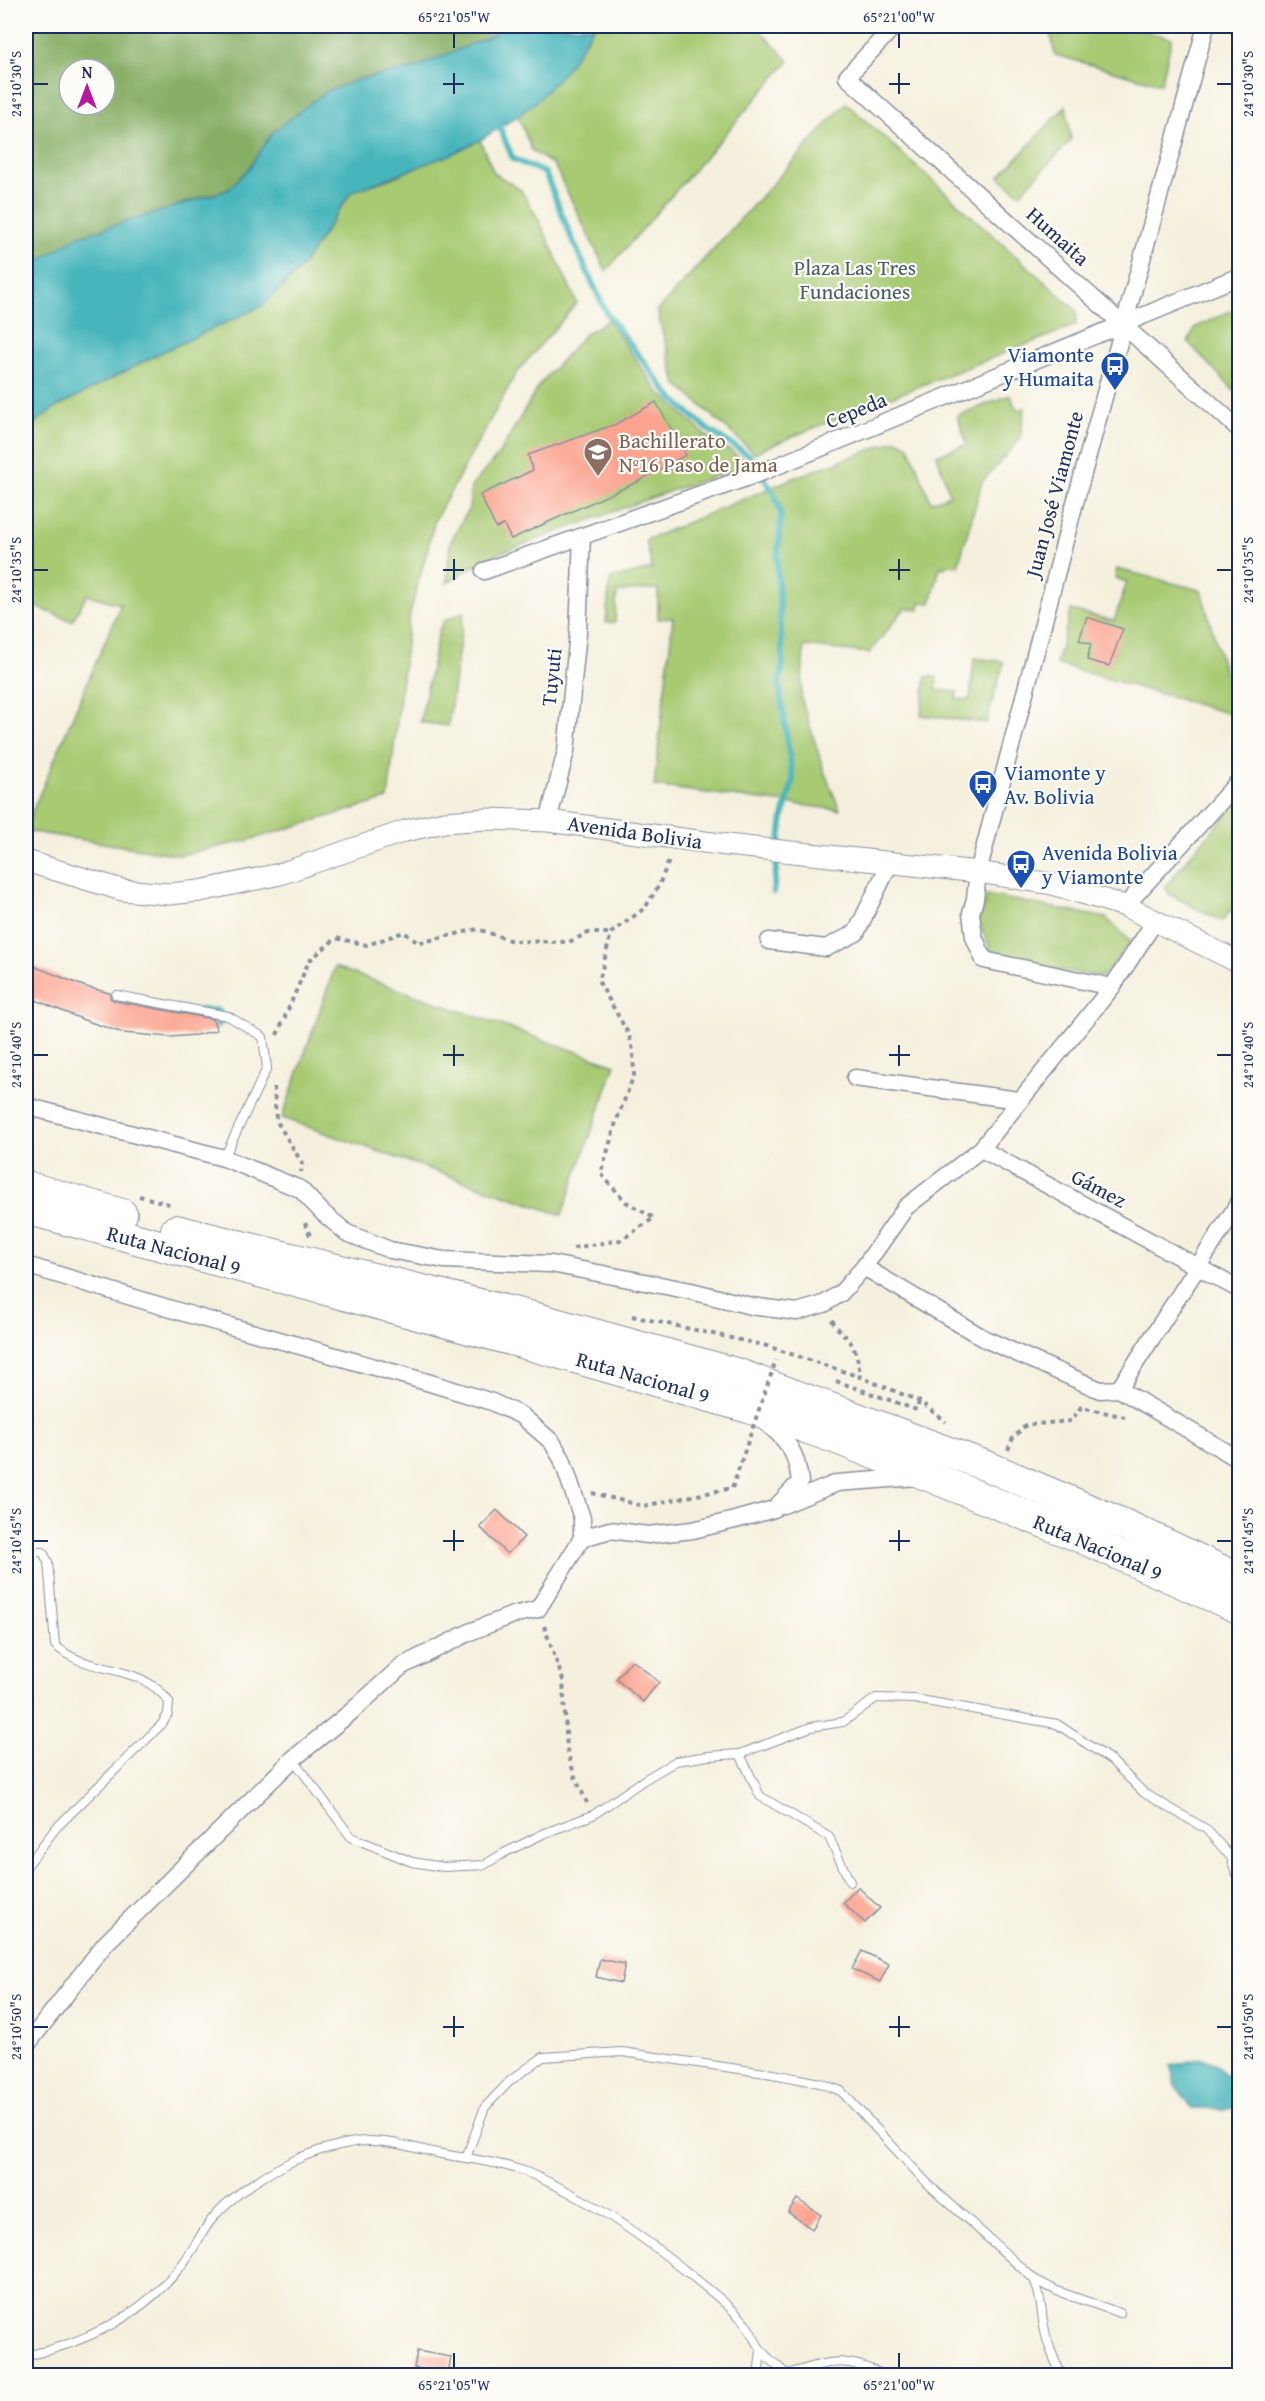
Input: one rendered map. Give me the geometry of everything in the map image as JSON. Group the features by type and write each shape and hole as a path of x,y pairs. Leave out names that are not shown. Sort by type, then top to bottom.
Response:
{"highway":[{"name":"Ruta Nacional 9","path":"26,1186 172,1229 518,1313 739,1374 989,1467 1128,1526 1239,1579"},
{"name":"Ruta Nacional 9","path":"26,1209 551,1350 749,1408 837,1439 1077,1536 1239,1609"}],"street":[{"name":"Humaita","path":"894,26 847,77 1239,430"},
{"name":"Juan José Viamonte","path":"1112,987 984,960 974,937 971,913 978,872 1025,690 1206,26"},
{"name":"Cepeda","path":"484,571 760,474 1239,276"},
{"name":"Tuyuti","path":"548,821 566,751 578,633 582,536"},
{"path":"1125,906 1239,780"},
{"name":"Avenida Bolivia","path":"26,861 122,890 169,894 200,891 280,874 405,831 444,822 487,819 548,821 727,845 978,872 1052,884 1125,906 1239,963"},
{"path":"769,941 826,948 856,933 890,863"},
{"path":"26,1106 224,1158 300,1189 323,1213 347,1233 390,1250 444,1260 551,1264 691,1291 751,1306 797,1312 824,1304 841,1293 864,1267 906,1208 981,1149 1112,987 1155,921"},
{"path":"855,1078 1019,1100"},
{"name":"Gámez","path":"981,1149 1239,1290"},
{"path":"1119,1389 1239,1201"},
{"path":"26,1265 492,1402 522,1416 552,1442 562,1459 582,1518 582,1538 538,1609 513,1615 472,1631 402,1666 351,1712 293,1759 105,1944 26,2046"},
{"path":"864,1267 985,1339 1100,1390 1119,1389 1239,1460"},
{"path":"749,1408 781,1435 798,1461 800,1482 774,1509"},
{"path":"582,1538 610,1530 648,1535 693,1530 774,1509 837,1483 927,1476"}],"lane":[{"path":"116,994 228,1016 263,1037 267,1068 224,1158"},
{"path":"26,1552 43,1552 48,1562 55,1645 66,1656 134,1675 147,1681 161,1690 169,1702 168,1714 162,1724 56,1828 26,1868"},
{"path":"293,1759 351,1837 412,1862 443,1867 484,1865 545,1833 593,1815 676,1761 740,1754 811,1727 843,1722 876,1698 915,1700 1057,1724 1112,1760 1144,1792 1206,1829 1231,1857 1236,1874 1239,1876"},
{"path":"740,1754 760,1796 829,1837 850,1882"},
{"path":"466,2158 485,2107 511,2080 543,2057 622,2052 820,2083 841,2091 928,2184 1034,2279 1057,2291 1120,2313"},
{"path":"26,2356 57,2349 88,2336 140,2308 161,2290 185,2261 202,2231 222,2208 245,2189 300,2157 331,2146 357,2141 388,2143 529,2173 612,2215 697,2280 746,2323 761,2351 789,2375 843,2360 868,2367 886,2376"},
{"path":"1034,2279 1041,2297 1050,2353 1062,2376"},
{"path":"758,2376 761,2351"}],"path":[{"path":"275,1039 309,961 336,938 367,945 404,932 418,943 478,930 512,941 569,942 588,933 611,933 645,908 659,885 679,838"},
{"path":"551,1264 566,1250 621,1240 654,1218 626,1202 601,1174 616,1122 634,1075 633,1050 629,1035 599,982 611,933"},
{"path":"274,1080 276,1120 302,1163 300,1209 313,1243"},
{"path":"824,1304 836,1328 850,1342 859,1361 860,1377"},
{"path":"573,1488 643,1506 732,1488 776,1360 787,1364"},
{"path":"831,1379 917,1410 919,1401"},
{"path":"1008,1450 1013,1438 1026,1425 1071,1421 1081,1407 1122,1415 1133,1421"},
{"path":"538,1609 563,1680 567,1750 575,1777 593,1815"}],"green space":[{"path":"26,26 497,26 496,34 412,69 360,79 248,169 228,190 189,201 42,259 26,277"},
{"path":"594,26 756,26 789,61 606,271 554,165 532,151 518,116 560,74"},
{"path":"1049,26 1123,26 1172,38 1161,84 1055,55"},
{"name":"Plaza Las Tres Fundaciones","path":"846,103 1077,311 1076,325 754,453 676,383 657,311"},
{"path":"1066,106 1071,140 1020,194 999,177"},
{"path":"480,140 494,173 521,190 539,220 577,303 517,372 435,520 409,618 388,799 246,841 180,855 26,831 26,826 121,604 87,595 72,621 26,603 26,429 55,408 158,354 262,306 301,268 351,192 392,178"},
{"path":"1239,307 1240,389 1236,393 1188,342 1196,327"},
{"path":"608,320 657,390 705,435 752,465 670,491 486,558 447,583 450,543 469,508 471,487 499,454 540,384 586,333"},
{"path":"1010,395 1017,410 1025,408 1020,439 982,482 958,566 946,564 945,568 940,567 931,603 920,602 919,610 905,608 869,653 804,646 801,698 824,771 840,810 654,786 673,618 658,619 658,589 617,592 615,622 606,623 610,579 652,569 646,540 796,477 897,440 909,446 931,502 950,495 937,455 967,444 957,416"},
{"path":"1117,569 1201,590 1237,716 1056,664 1071,610 1114,621 1127,582 1115,578"},
{"path":"464,612 448,726 420,722 439,630 444,621"},
{"path":"974,658 1004,662 986,723 921,715 926,676 937,677 936,690 957,692 956,699 970,700"},
{"path":"1239,801 1239,901 1222,921 1170,895 1165,887"},
{"path":"987,895 1106,918 1131,942 1102,977 1059,970 992,953 978,921"},
{"path":"335,967 615,1065 562,1215 282,1118"}],"water":[{"path":"497,26 594,26 566,70 539,99 518,116 480,140 452,154 351,192 301,268 262,306 158,354 55,408 26,429 26,277 42,259 77,237 228,190 248,169 273,132 325,92 360,79 412,69 496,34"},
{"path":"1202,2058 1214,2063 1234,2083 1235,2107 1229,2109 1191,2108 1175,2083 1170,2066"}],"building":[{"name":"Bachillerato Nº16 Paso de Jama","path":"656,402 686,455 637,482 511,539 504,525 496,528 480,495 533,470 528,455 616,424"},
{"path":"1087,617 1123,629 1109,666 1087,660 1091,644 1079,640"},
{"path":"26,963 86,987 110,993 110,998 115,1001 212,1019 217,1030 196,1035 170,1037 123,1033 84,1020 26,996"},
{"path":"497,1510 524,1537 507,1554 480,1527"},
{"path":"632,1660 659,1682 643,1702 616,1679"},
{"path":"858,1887 880,1908 865,1923 843,1903"},
{"path":"862,1951 889,1964 880,1982 852,1969"},
{"path":"600,1959 625,1964 621,1983 596,1977"},
{"path":"797,2199 821,2215 812,2229 788,2212"},
{"path":"417,2351 451,2357 448,2374 414,2368"}],"waterway":[{"path":"501,122 499,126 513,159 545,173 572,239 607,314 671,397 707,429 750,456 775,495 781,515 777,564 783,664 779,684 793,780 783,817 773,892"},
{"path":"177,1017 214,1018"}],"place":[{"name":"Viamonte y Humaita","path":"1115,392"},
{"name":"Bachillerato Nº16 Paso de Jama","path":"598,478"},
{"name":"Viamonte y Av. Bolivia","path":"983,810"},
{"name":"Avenida Bolivia y Viamonte","path":"1021,890"}]}
